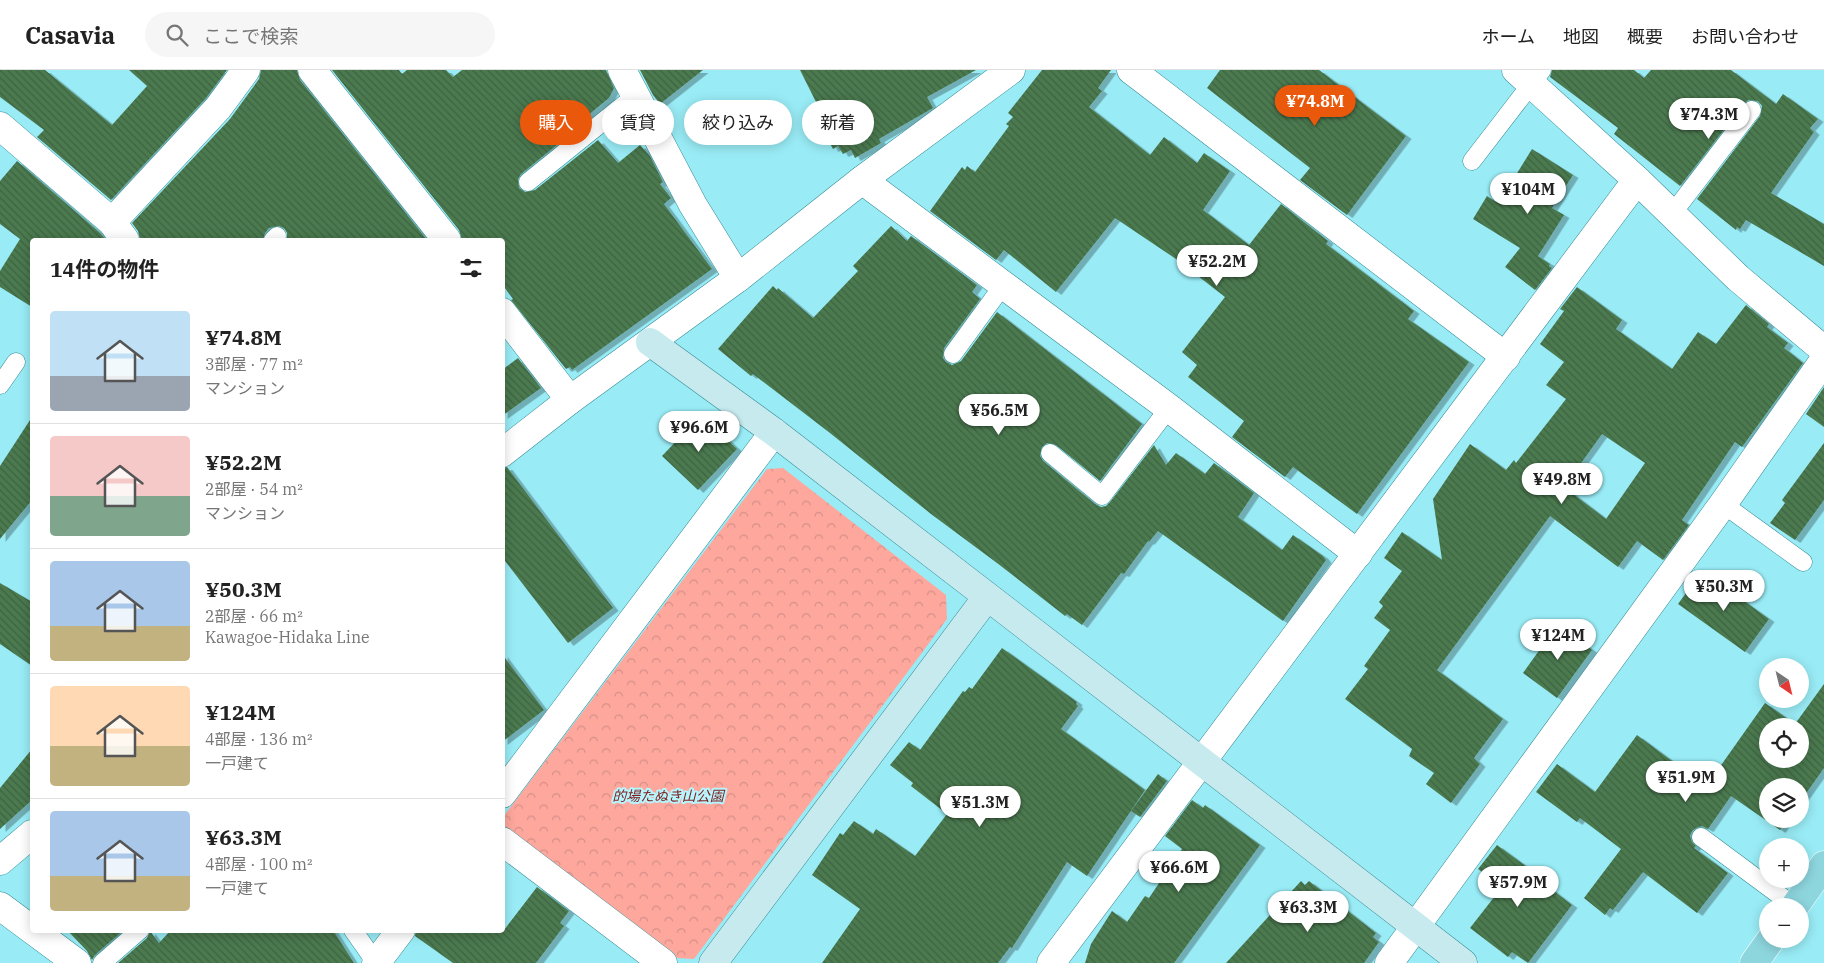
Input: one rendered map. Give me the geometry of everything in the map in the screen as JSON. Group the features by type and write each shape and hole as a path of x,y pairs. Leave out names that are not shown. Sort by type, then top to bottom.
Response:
{"main road":[{"path":"1800,898 1824,865"},
{"path":"1754,963 1765,948"}],"street":[{"path":"1,130 118,231 218,108 246,70"},
{"path":"312,70 445,238"},
{"path":"1131,70 1506,357"},
{"path":"623,71 693,205 738,278"},
{"path":"505,451 570,400 738,278 862,180 1003,73"},
{"path":"1530,75 1738,278 1824,350"},
{"path":"862,180 1169,408 1358,554"},
{"path":"1051,963 1637,180"},
{"path":"505,316 570,400"},
{"path":"650,342 774,432 1463,963"},
{"path":"1389,963 1723,504 1824,360"},
{"path":"505,790 774,432"},
{"path":"713,963 987,597"},
{"path":"0,861 30,836"},
{"path":"505,843 663,963"},
{"path":"0,906 30,928"},
{"path":"37,933 78,963"},
{"path":"376,963 399,933"}],"lane":[{"path":"1472,160 1530,75"},
{"path":"528,182 636,96"},
{"path":"1672,214 1752,110"},
{"path":"953,354 1004,284"},
{"path":"0,385 16,362"},
{"path":"1050,453 1102,496 1169,408"},
{"path":"1723,504 1803,562"},
{"path":"1701,837 1783,898"},
{"path":"102,963 137,933"},
{"path":"355,933 376,963"}],"green space":[{"name":"的場たぬき山公園","path":"783,468 946,595 947,619 694,959 677,958 506,830 505,814 767,469"}],"building":[{"path":"0,70 45,70 112,125 147,86 129,70 227,70 206,98 111,200 37,137 44,130 0,97"},
{"path":"261,70 297,70 300,80 425,238 287,238 284,228 279,226 269,228 264,238 140,238 138,231 132,223 230,119 259,79"},
{"path":"332,70 399,70 402,74 407,70 446,70 453,77 462,70 606,70 614,88 609,98 602,100 602,104 592,112 592,100 520,100 520,145 557,145 521,174 518,179 519,188 525,192 535,190 598,140 618,163 640,145 650,156 663,182 660,184 671,198 664,204 712,269 572,370 570,367 566,369 511,300 513,299 505,288 505,238 461,238 459,230"},
{"path":"640,70 703,70 665,100 657,100"},
{"path":"800,70 976,70 927,97 933,108 879,139 881,143 855,158 851,150 843,154 838,146 833,149 831,145 874,145 874,100 815,100"},
{"path":"1042,70 1111,70 1098,88 1102,91 1089,107 1150,155 1164,137 1197,163 1204,153 1230,171 1203,210 1249,245 1281,204 1328,241 1326,244 1414,311 1408,319 1469,362 1357,514 1293,467 1285,477 1232,437 1244,421 1188,377 1197,365 1182,352 1225,297 1176,259 1115,218 1056,292 1004,250 996,260 930,211 962,167 965,170 967,166 975,172 1009,126 1006,124 1013,117 1008,113"},
{"path":"1220,70 1319,70 1406,136 1347,215 1300,180 1310,168 1207,88"},
{"path":"1552,70 1634,70 1644,78 1651,70 1731,70 1776,104 1783,94 1818,119 1810,128 1814,132 1771,193 1824,224 1824,266 1746,220 1740,229 1737,227 1736,230 1697,199 1760,116 1762,106 1758,101 1748,100 1744,104 1680,186 1614,134 1618,128 1550,77"},
{"path":"1532,149 1573,175 1552,208 1564,215 1538,256 1550,264 1549,266 1552,268 1535,290 1505,267 1520,248 1473,219 1487,196 1496,202 1503,190 1506,191"},
{"path":"17,161 104,238 30,238 30,306 0,287 0,271 20,239 0,224 0,181"},
{"path":"891,226 907,241 911,236 977,285 972,292 980,299 944,348 943,358 946,362 952,365 961,361 997,312 1142,424 1100,481 1056,445 1047,443 1042,447 1040,456 1043,461 1095,504 1101,507 1106,506 1110,502 1154,445 1166,465 1176,453 1205,474 1214,463 1254,493 1238,517 1282,550 1293,535 1323,556 1326,560 1283,621 1158,531 1148,541 1124,574 1121,573 1082,625 1067,614 1065,616 931,514 830,433 753,374 751,376 718,349 773,286 777,290 778,288 813,318 858,271 853,266"},
{"path":"1577,287 1622,320 1616,329 1672,369 1698,332 1716,344 1746,305 1769,324 1767,327 1788,343 1784,348 1803,363 1742,447 1735,442 1682,520 1689,525 1663,560 1637,541 1618,567 1550,516 1437,670 1503,719 1474,758 1480,764 1451,803 1426,784 1434,773 1409,756 1412,749 1345,699 1368,669 1364,666 1390,630 1374,618 1383,606 1379,602 1402,571 1384,558 1402,532 1442,560 1433,499 1470,444 1506,470 1514,460 1516,463 1566,399 1546,385 1564,362 1540,344 1564,311 1560,309","holes":["1602,434 1645,463 1606,519 1564,487"]},
{"path":"518,358 541,388 505,414 505,368"},
{"path":"1824,387 1824,427 1806,414"},
{"path":"701,415 737,449 698,490 662,456"},
{"path":"30,420 30,502 0,539 0,466"},
{"path":"1824,443 1824,500 1795,540 1770,523 1785,503 1782,500"},
{"path":"505,467 507,467 613,608 568,643 505,561"},
{"path":"1702,571 1769,619 1745,652 1678,604"},
{"path":"0,583 30,601 30,665 0,644"},
{"path":"1558,624 1592,650 1557,698 1523,673"},
{"path":"1002,648 1077,702 1078,706 1061,729 1145,790 1087,876 1067,862 1012,948 1010,947 998,963 822,963 860,909 812,875 840,833 843,835 854,821 873,834 876,829 915,856 947,814 911,786 913,783 890,765 909,742 920,750 963,691 965,692 969,687 972,689"},
{"path":"505,658 544,710 505,740"},
{"path":"1824,684 1824,768 1809,789 1809,778 1759,778 1759,815 1731,796 1708,829 1702,826 1692,831 1690,836 1696,846 1694,848 1728,873 1697,913 1643,872 1613,910 1610,908 1605,915 1584,898 1621,849 1580,818 1577,822 1536,792 1557,764 1595,792 1637,735 1699,781 1704,782 1708,776 1712,778 1761,708 1772,708 1786,718 1759,718 1759,768 1809,768 1809,718 1799,718 1807,708 1809,708 1809,705"},
{"path":"30,751 30,802 0,829 0,788"},
{"path":"1158,774 1167,781 1140,817 1131,811"},
{"path":"1192,800 1203,808 1205,805 1260,845 1174,963 1085,963 1091,944 1112,911 1127,922 1145,896 1149,898 1182,849 1165,836"},
{"path":"1497,845 1527,867 1525,869 1572,905 1528,963 1512,952 1508,957 1470,928 1502,887 1478,869"},
{"path":"1301,881 1305,885 1309,881 1376,933 1373,937 1379,942 1364,963 1226,963"},
{"path":"537,887 569,911 560,923 564,926 536,963 453,963 415,936 416,933 505,933 505,929"},
{"path":"70,933 121,933 95,955 92,960 87,951"},
{"path":"149,933 152,933 159,943 168,933 335,933 354,963 118,963 147,938"}]}
